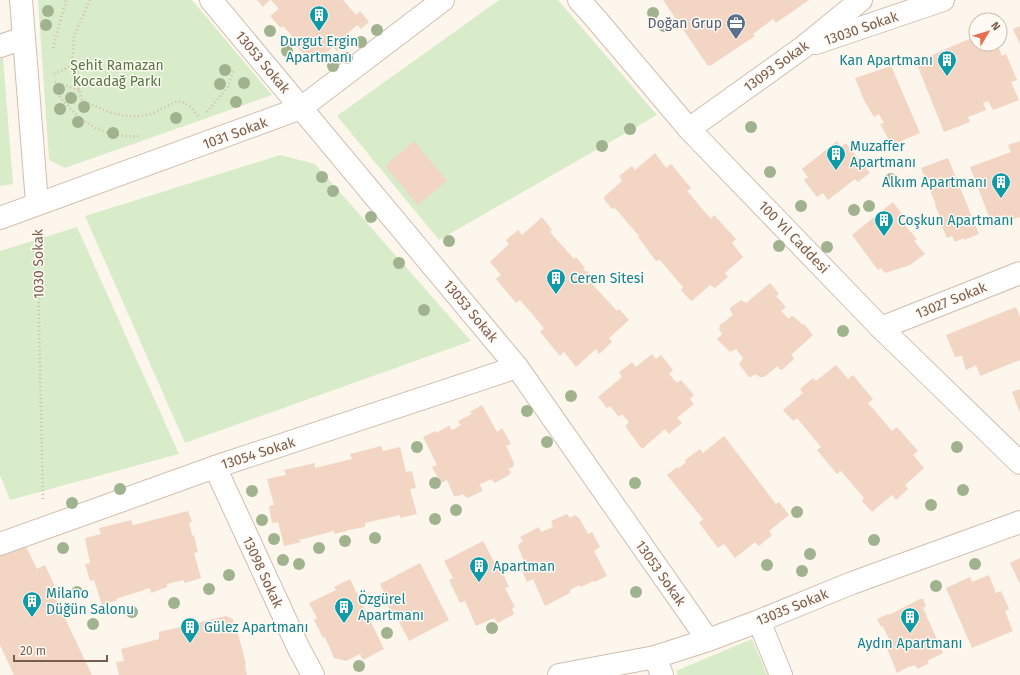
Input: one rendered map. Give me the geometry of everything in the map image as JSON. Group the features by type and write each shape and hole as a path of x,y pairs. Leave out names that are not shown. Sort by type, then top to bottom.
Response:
{"street":[{"path":"21,0 37,203"},
{"name":"13053 Sokak","path":"211,0 517,367 708,640"},
{"name":"1031 Sokak","path":"0,218 37,203 301,108 443,0"},
{"name":"100 Yıl Caddesi","path":"578,0 596,19 689,129 881,328 1020,463"},
{"name":"13093 Sokak","path":"689,129 802,48 861,0"},
{"name":"13030 Sokak","path":"802,48 943,0"},
{"path":"0,46 24,38"},
{"name":"13027 Sokak","path":"881,328 1020,273"},
{"name":"13054 Sokak","path":"0,544 215,467 517,367"},
{"name":"13098 Sokak","path":"215,467 298,650 313,675"},
{"name":"13035 Sokak","path":"559,675 658,666 708,640 852,583 1020,522"},
{"path":"759,621 781,675"}],"path":[{"path":"53,49 66,0"},
{"path":"90,0 74,36 72,66 82,100 101,110 127,117 148,115 178,101 189,104 199,117"},
{"path":"192,120 207,112 228,87 238,56 246,42"},
{"path":"52,75 72,66"},
{"path":"55,91 81,119 108,134 127,137 143,136"},
{"name":"1030 Sokak","path":"37,203 44,528"}],"green space":[{"name":"Şehit Ramazan Kocadağ Parkı","path":"38,0 192,0 272,95 65,168 49,160"},
{"path":"499,0 558,0 657,115 439,240 337,116"},
{"path":"3,57 13,184 0,186 0,58"},
{"path":"280,155 315,164 471,341 185,443 85,216"},
{"path":"77,227 179,454 10,500 0,475 0,251"},
{"path":"752,639 767,675 678,675 676,671"}],"building":[{"name":"Durgut Ergin Apartmanı","path":"257,0 270,0 263,7"},
{"name":"Durgut Ergin Apartmanı","path":"271,0 343,0 356,15 360,11 369,22 361,29 357,25 346,35 350,40 337,51 333,47 321,57 316,51 308,58 297,47 300,45 283,26 281,28 270,16 279,9"},
{"path":"663,0 809,0 776,23 773,19 753,34 755,36 708,66"},
{"path":"1020,26 1020,44 1013,29"},
{"name":"Kan Apartmanı","path":"968,39 968,52 1000,52 1002,56 1006,54 1017,80 1011,82 1019,100 993,110 988,101 983,103 986,110 968,117 970,122 944,132 916,62"},
{"path":"891,66 920,133 892,145 880,124 884,123 879,114 874,117 865,102 855,78"},
{"path":"414,141 447,181 418,205 385,166"},
{"name":"Muzaffer Apartmanı","path":"837,141 841,147 846,143 870,173 858,182 855,179 828,200 823,193 817,197 804,180 808,177 802,169"},
{"name":"Alkım Apartmanı","path":"1020,141 1020,217 993,227 970,167 1011,152 1008,145"},
{"name":"Ceren Sitesi","path":"655,153 666,168 671,164 691,188 687,191 711,219 714,215 736,239 732,243 743,257 725,273 728,277 715,288 710,285 692,301 681,290 683,287 660,260 656,261 638,237 639,236 615,208 612,209 604,199 604,197 622,181 619,176 632,166 635,170"},
{"path":"948,158 979,234 955,242 952,236 947,238 938,218 940,217 936,205 921,168"},
{"name":"Coşkun Apartmanı","path":"893,202 905,218 901,221 917,239 914,241 925,254 910,265 885,273 881,268 878,270 852,235"},
{"name":"Ceren Sitesi","path":"542,217 552,230 550,232 574,259 576,257 585,268 583,269 586,272 587,271 596,282 593,285 617,311 619,309 629,320 609,338 612,342 599,354 596,349 576,367 564,352 560,356 540,332 544,328 520,300 516,303 496,279 501,275 490,262 509,244 506,240 518,230 522,235"},
{"path":"770,283 779,294 776,296 785,306 785,308 781,311 789,319 793,316 803,325 804,324 813,335 791,355 794,358 793,360 783,369 780,370 778,366 764,377 760,377 755,374 749,377 739,364 743,358 736,349 730,352 717,339 722,334 719,329 720,325 733,315 730,308 741,300 746,303"},
{"path":"1016,307 1020,317 1020,360 980,376 976,365 966,370 962,356 955,357 946,335"},
{"path":"652,354 656,359 661,355 673,370 669,374 677,383 681,380 694,395 690,399 694,404 677,418 682,423 669,434 665,429 642,449 625,426 629,422 622,414 619,417 610,406 607,408 598,397 622,377 619,372 632,362 636,367"},
{"path":"836,365 848,379 853,375 873,399 868,403 892,431 897,427 918,451 913,455 924,468 905,485 908,489 896,500 892,495 872,512 862,501 864,498 841,471 837,474 817,450 821,447 797,418 793,421 783,410 803,393 800,389 813,378 816,381"},
{"path":"1020,389 1020,413 1012,392"},
{"path":"482,405 497,432 502,428 511,444 506,446 514,463 513,467 508,469 511,472 509,475 495,483 491,479 479,485 482,488 482,491 468,498 462,494 459,496 454,496 447,480 441,483 432,467 437,465 423,437 435,431 436,433 448,426 450,426 451,430 456,428 461,425 458,422 460,420 472,414 470,412"},
{"path":"724,436 776,504 779,502 789,515 769,531 772,535 759,546 755,542 735,558 724,544 718,548 699,523 703,519 667,475 677,467 679,468 686,462 685,460 700,449 703,453"},
{"path":"381,446 383,451 400,447 406,472 412,471 416,488 410,489 417,514 400,518 400,515 365,523 365,527 334,534 334,531 299,540 301,542 284,546 278,522 272,523 269,506 274,505 267,479 286,475 284,470 315,463 315,468 352,459 350,454"},
{"path":"188,511 192,522 189,523 198,552 194,553 201,578 185,583 183,580 167,584 167,587 151,593 150,588 102,605 94,580 90,581 85,564 90,563 85,538 101,534 99,528 131,520 133,525"},
{"path":"567,514 570,518 575,515 579,518 588,534 592,532 600,547 594,551 607,576 581,587 579,585 570,590 570,593 545,606 533,579 527,582 520,566 525,564 518,546 523,541 520,537 539,527 541,532 553,527 551,521"},
{"name":"Apartman","path":"483,541 495,564 498,562 509,587 505,588 515,607 512,608 514,614 498,623 494,618 476,626 465,601 460,603 449,580 453,578 444,561"},
{"name":"Milano Düğün Salonu","path":"25,545 37,569 45,565 56,589 52,591 92,675 14,675 0,645 0,549"},
{"path":"1020,558 1020,584 1010,563"},
{"path":"420,563 449,620 409,641 396,616 394,616 387,605 389,604 380,584"},
{"path":"989,575 996,593 1001,591 1009,609 1005,611 1013,631 972,648 946,588 970,577 972,582"},
{"name":"Özgürel Apartmanı","path":"350,579 384,649 363,660 360,654 346,661 334,658 325,637 323,638 314,620 317,618 309,603 336,590 334,587"},
{"name":"Aydın Apartmanı","path":"920,599 923,599 926,606 923,608 943,653 927,661 929,663 918,669 915,665 897,673 885,643 890,641 882,625 881,627 877,619 888,614 889,615"},
{"name":"Gülez Apartmanı","path":"226,616 233,619 235,632 238,634 246,664 247,675 119,675 116,662 124,661 121,649 159,639 159,632"}],"place":[{"name":"Durgut Ergin Apartmanı","path":"319,32"},
{"name":"Doğan Grup","path":"736,40"},
{"name":"Kan Apartmanı","path":"947,77"},
{"name":"Muzaffer Apartmanı","path":"836,171"},
{"name":"Alkım Apartmanı","path":"1001,199"},
{"name":"Coşkun Apartmanı","path":"884,237"},
{"name":"Ceren Sitesi","path":"556,295"},
{"name":"Apartman","path":"479,583"},
{"name":"Milano Düğün Salonu","path":"32,618"},
{"name":"Özgürel Apartmanı","path":"344,624"},
{"name":"Aydın Apartmanı","path":"910,634"},
{"name":"Gülez Apartmanı","path":"190,644"}]}
